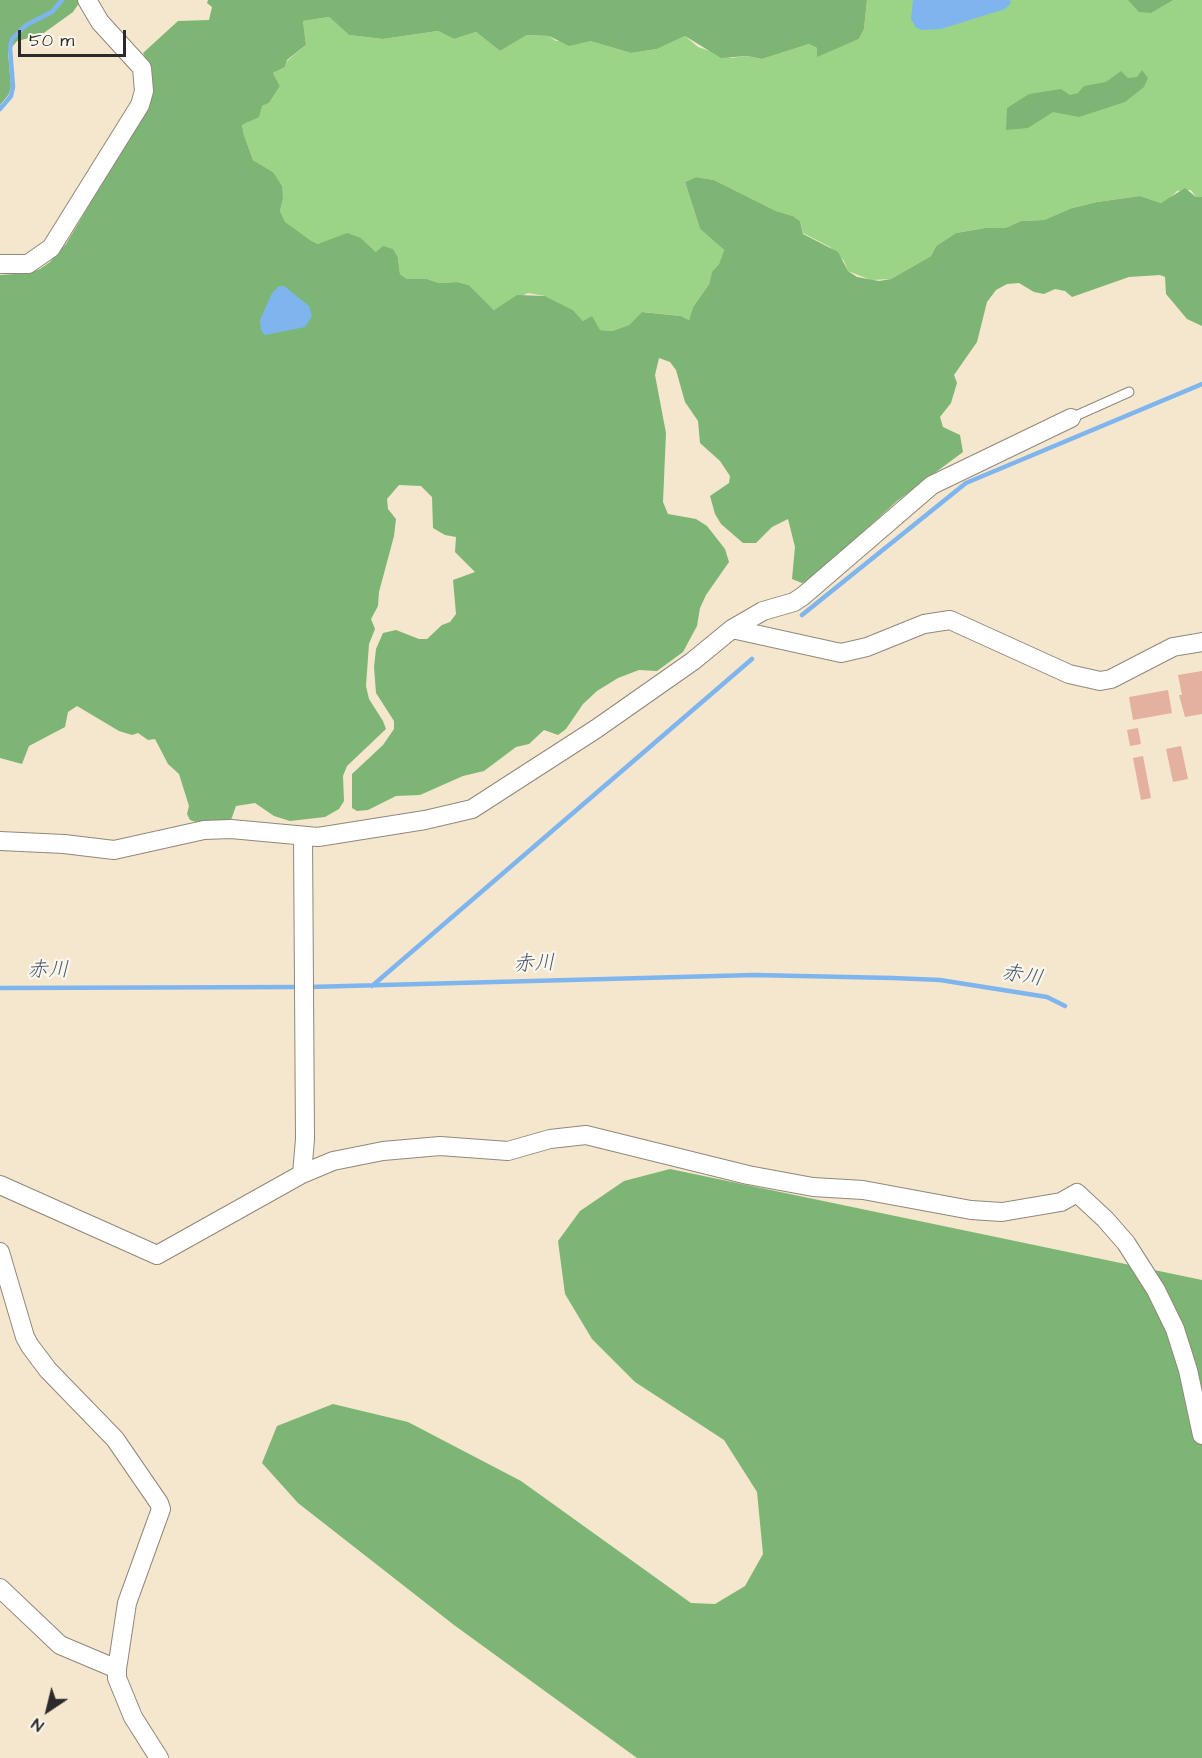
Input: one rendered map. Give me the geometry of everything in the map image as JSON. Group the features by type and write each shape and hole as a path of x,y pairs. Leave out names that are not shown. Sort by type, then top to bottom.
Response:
{"street":[{"path":"0,264 28,264 51,248 140,105 144,91 142,68 100,22 87,0"},
{"path":"0,842 64,844 114,850 204,830 231,829 318,837 425,820 472,809 596,729 693,661 732,629 763,611 794,602 803,596 932,484 1071,418"},
{"path":"732,629 841,652 867,647 924,624 950,620 1079,678 1100,681 1111,679 1173,647 1202,642"},
{"path":"302,1174 305,1139 303,836"},
{"path":"0,1185 158,1255 302,1174 333,1161 383,1151 440,1146 508,1151 550,1139 586,1135 748,1175 813,1187 863,1190 971,1210 1002,1212 1061,1202 1077,1193 1105,1219 1126,1244 1156,1290 1175,1329 1188,1370 1202,1435"},
{"path":"0,1252 25,1337 30,1346 62,1386 110,1432 161,1509 127,1603 117,1669 117,1678 133,1717 159,1758"},
{"path":"0,1588 60,1645 117,1669"}],"lane":[{"path":"1071,418 1129,392"}],"green space":[{"path":"0,0 81,0 73,12 41,35 17,41 8,52 11,86 9,94 0,105"},
{"path":"208,0 867,0 864,29 859,39 817,57 817,48 809,44 762,59 747,56 721,58 685,36 657,49 631,53 590,41 569,46 549,36 527,35 500,51 476,32 454,39 438,31 383,39 349,35 329,17 303,21 306,45 287,60 285,67 273,73 280,86 269,103 262,106 259,117 242,125 253,160 273,172 282,186 283,199 280,211 285,222 318,244 347,233 361,238 376,252 383,246 393,249 398,258 400,274 407,279 427,279 439,283 457,282 469,285 494,310 517,295 545,296 573,310 583,321 592,316 600,330 612,331 629,325 642,312 681,316 689,320 693,307 709,284 712,272 719,264 724,250 700,229 685,182 696,177 714,180 776,211 793,216 800,221 803,234 838,252 848,271 857,277 879,281 891,279 931,256 936,246 956,233 985,228 1005,228 1021,221 1044,220 1072,208 1097,202 1140,196 1161,203 1185,188 1196,197 1202,197 1202,326 1187,319 1166,294 1165,277 1160,275 1129,277 1072,297 1065,291 1055,289 1044,294 1034,292 1019,283 1007,284 996,290 987,302 977,342 954,375 957,383 951,403 940,417 943,427 960,435 963,452 897,501 809,581 802,583 792,579 795,547 788,519 772,527 756,543 743,543 721,524 715,514 710,496 729,483 730,476 720,461 700,443 698,421 685,402 676,370 670,362 659,358 655,375 666,433 663,502 668,514 696,519 707,526 725,549 729,562 706,595 700,608 697,626 683,652 657,671 639,670 618,678 597,691 583,704 566,729 558,735 544,730 529,744 516,747 484,771 463,776 420,795 396,796 368,810 357,811 352,808 352,774 383,745 394,729 394,721 376,693 374,667 376,649 383,633 396,630 419,639 427,639 442,625 450,622 456,614 453,580 475,572 455,552 456,537 445,535 433,528 432,497 421,486 399,485 387,499 388,509 396,519 394,536 379,592 378,606 371,619 375,629 369,644 366,686 369,699 386,729 347,766 343,776 344,801 339,809 325,817 290,821 274,816 255,803 236,806 231,820 196,822 190,820 187,814 189,806 179,774 168,764 155,739 148,740 138,733 132,735 119,731 77,706 68,712 65,727 29,746 22,764 0,758 0,275 29,273 40,269 50,262 66,244 146,110 149,66 143,53 178,21 209,20 212,7 207,3"},
{"path":"867,0 1202,0 1202,197 1196,197 1191,190 1177,191 1161,203 1140,196 1097,202 1072,208 1044,220 1021,221 1005,228 985,228 956,233 936,246 931,256 891,279 871,280 848,271 844,261 830,247 803,233 800,221 793,216 776,211 714,180 696,177 685,182 700,229 724,250 709,284 693,307 689,320 681,316 643,312 629,325 612,331 599,330 592,317 583,321 573,310 545,296 528,293 494,310 469,285 457,282 439,283 427,279 407,279 400,274 398,258 376,252 361,238 318,244 310,240 285,223 280,211 283,199 273,172 253,160 244,135 242,124 247,123 262,106 269,103 280,86 273,73 285,67 287,61 306,45 303,21 329,17 349,35 383,39 438,31 454,39 476,32 500,51 527,35 549,36 556,41 590,41 631,53 657,49 685,36 698,47 731,58 747,56 762,59 809,44 817,48 817,56 859,39 864,29"},
{"path":"1128,0 1173,0 1151,13 1139,12"},
{"path":"1142,70 1148,78 1144,87 1125,102 1079,117 1053,112 1028,128 1006,130 1007,108 1029,94 1061,89 1070,95 1078,93 1084,86 1106,82 1121,71 1128,78 1137,77"},
{"path":"670,1169 1202,1280 1202,1758 637,1758 454,1625 298,1503 262,1463 277,1426 333,1404 408,1422 521,1481 691,1603 715,1604 745,1586 763,1554 757,1492 724,1440 635,1382 592,1339 565,1294 558,1241 580,1211 624,1181"}],"water":[{"path":"913,0 1010,0 1011,3 1005,9 941,29 923,30 916,28 911,19"},
{"path":"279,286 284,286 309,306 312,316 305,327 265,335 261,330 260,320 272,293"}],"building":[{"path":"1202,671 1202,714 1185,717 1179,695 1182,695 1178,675"},
{"path":"1168,690 1172,713 1133,720 1129,697"},
{"path":"1138,728 1141,744 1130,746 1127,730"},
{"path":"1181,746 1188,779 1173,782 1166,749"},
{"path":"1143,756 1151,798 1141,800 1133,758"}],"waterway":[{"path":"0,109 11,96 13,87 10,48 12,39 26,25 52,12 62,0"},
{"path":"802,615 966,483 1202,384"},
{"path":"372,986 752,659"},
{"name":"赤川","path":"309,987 754,975 893,978 940,980 1047,997 1065,1006"},
{"name":"赤川","path":"0,988 301,987"}]}
